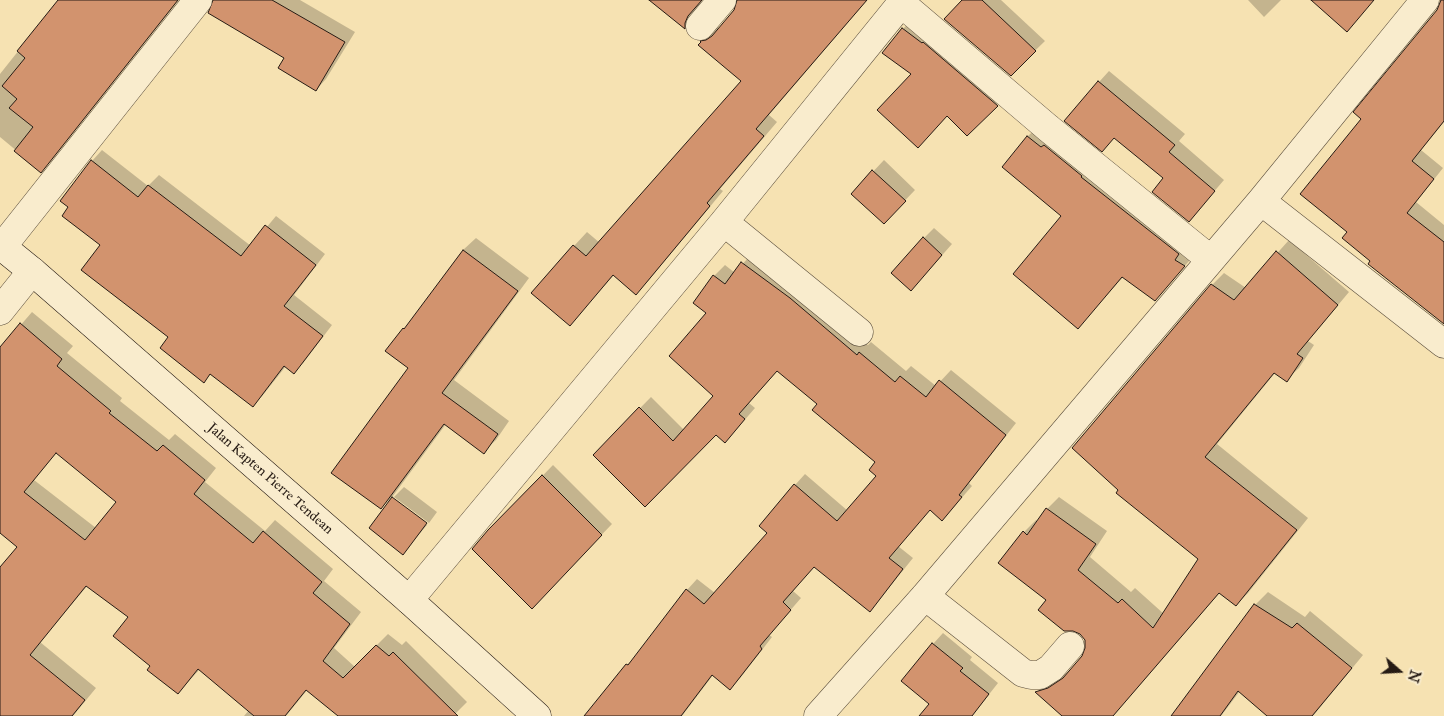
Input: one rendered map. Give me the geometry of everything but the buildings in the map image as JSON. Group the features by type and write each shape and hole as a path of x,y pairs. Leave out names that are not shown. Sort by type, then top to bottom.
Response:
{"street":[{"path":"1,246 198,0"},
{"path":"700,26 722,0"},
{"path":"818,716 925,596 1261,201 1425,0"},
{"path":"409,600 724,222 902,1 1048,128 1210,260"},
{"path":"1261,201 1444,344"},
{"path":"724,222 859,332"},
{"name":"Jalan Kapten Pierre Tendean","path":"1,246 409,600 537,716"},
{"path":"0,311 32,271"},
{"path":"925,596 1022,673 1040,675 1051,668 1070,646"}]}
